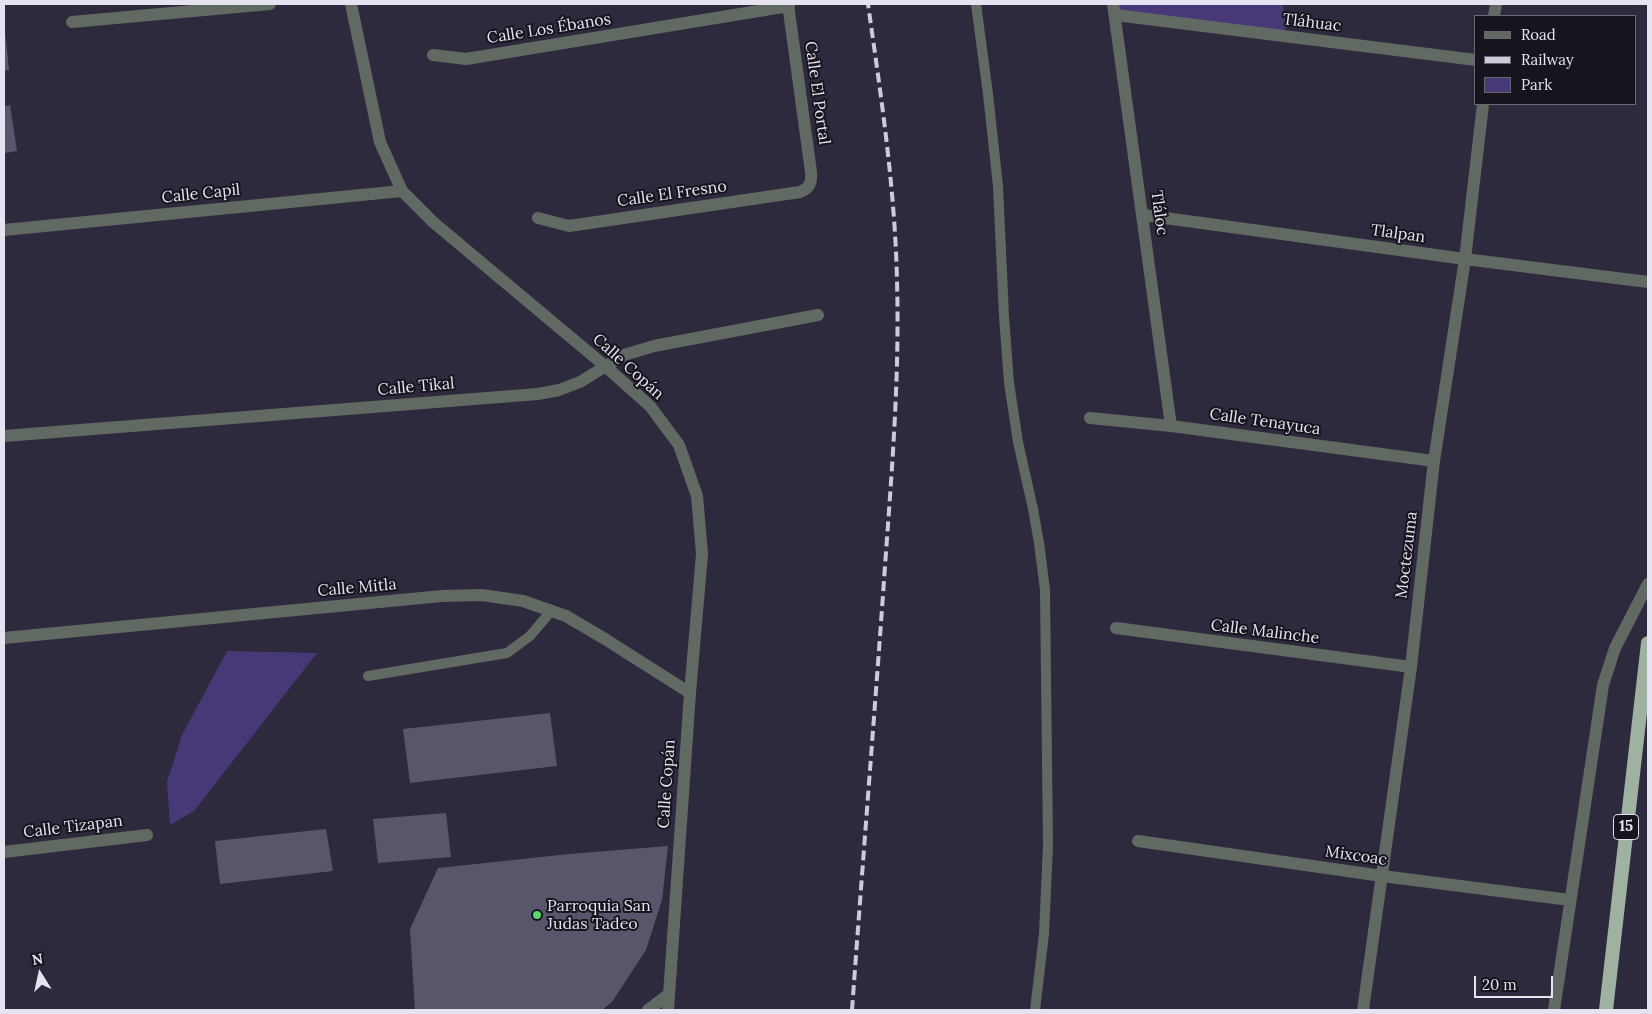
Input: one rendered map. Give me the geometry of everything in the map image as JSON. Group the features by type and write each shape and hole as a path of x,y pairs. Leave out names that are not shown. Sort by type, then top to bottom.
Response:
{"highway":[{"name":"15","path":"1606,1010 1648,643"}],"street":[{"path":"72,22 270,4"},
{"name":"Calle Copán","path":"351,4 380,142 402,191 433,222 650,406 678,445 697,496 702,554 690,693 668,1010"},
{"name":"Calle Los Ébanos","path":"433,55 466,59 788,5"},
{"name":"Calle El Portal","path":"788,5 812,172 810,186"},
{"name":"Tláhuac","path":"1114,9 1474,60"},
{"name":"Tláloc","path":"1114,9 1171,426"},
{"name":"Moctezuma","path":"1363,1010 1411,667 1434,461 1465,259 1483,105"},
{"name":"Calle El Fresno","path":"538,218 569,226 800,192 810,186"},
{"name":"Calle Capil","path":"4,230 402,191"},
{"name":"Tlalpan","path":"1143,215 1648,282"},
{"name":"Calle Tikal","path":"4,436 538,394 559,390 580,382 624,355 654,346 818,316"},
{"name":"Calle Tenayuca","path":"1090,418 1171,426 1434,461"},
{"path":"1554,1010 1603,685 1615,648 1648,584"},
{"name":"Calle Mitla","path":"4,638 442,596 482,596 523,601 566,616 606,639 690,693"},
{"name":"Calle Malinche","path":"1116,628 1411,667"},
{"name":"Calle Tizapan","path":"4,852 147,835"},
{"name":"Mixcoac","path":"1138,841 1382,876 1570,900"},
{"path":"648,1010 668,994"}],"lane":[{"path":"976,4 998,186 1009,383 1018,442 1035,517 1045,590 1048,845 1044,934 1035,1010"},
{"path":"368,676 507,653 530,636 551,611"}],"green space":[{"path":"1113,4 1283,4 1286,36 1115,15"},
{"path":"227,651 317,653 194,811 170,825 167,782 182,735"}],"building":[{"path":"4,31 9,70 4,71"},
{"path":"10,105 17,151 4,153 4,106"},
{"path":"550,713 557,766 410,783 403,729"},
{"path":"446,813 451,857 378,863 373,819"},
{"path":"326,829 333,871 220,884 215,841"},
{"name":"Parroquia San Judas Tadeo","path":"668,846 662,900 646,950 612,1002 602,1010 415,1010 410,929 438,868"}],"railway":[{"path":"852,1010 891,478 898,320 896,246 887,142 868,4"}],"place":[{"name":"Parroquia San Judas Tadeo","path":"537,915"}]}
